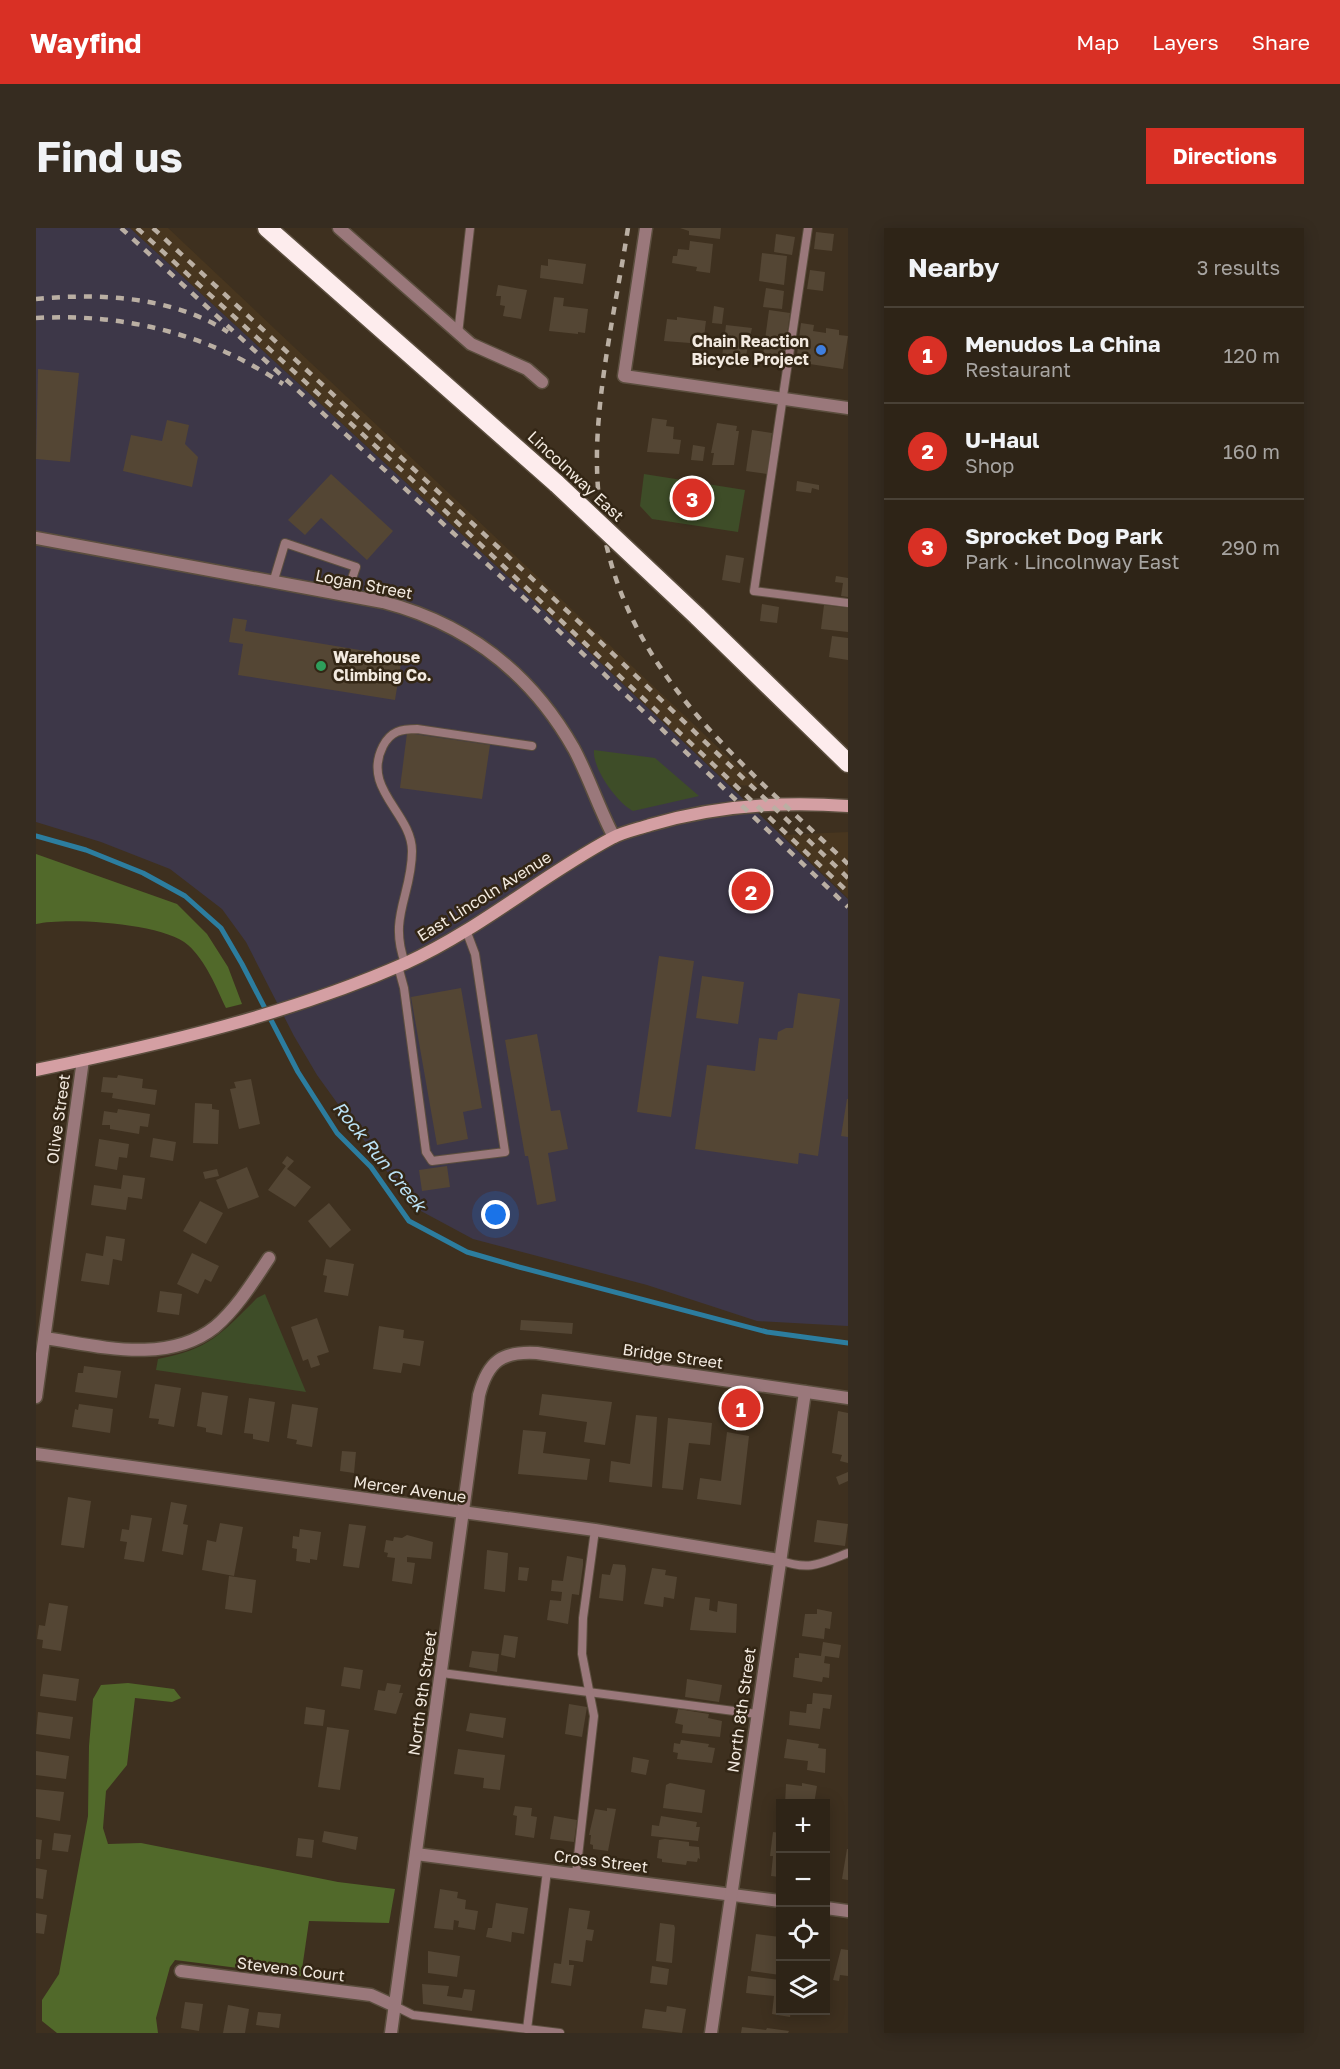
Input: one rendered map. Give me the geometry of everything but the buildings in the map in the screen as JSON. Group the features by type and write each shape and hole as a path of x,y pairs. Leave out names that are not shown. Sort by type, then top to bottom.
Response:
{"highway":[{"name":"Lincolnway East","path":"267,228 557,484 842,757"}],"main road":[{"name":"East Lincoln Avenue","path":"36,1070 228,1026 305,1004 402,965 466,930 559,868 614,837 704,812 785,804 848,806"}],"street":[{"path":"339,228 458,334 485,352 527,369 542,382"},
{"path":"646,228 624,376 848,408"},
{"name":"Logan Street","path":"36,538 383,602 435,618 468,634 500,660 535,694 559,724 575,752 614,837"},
{"name":"Olive Street","path":"36,1397 83,1060"},
{"path":"45,1338 125,1349 159,1349 182,1345 201,1336 224,1318 269,1258"},
{"name":"Bridge Street","path":"496,1362 507,1354 537,1353 848,1398"},
{"name":"North 9th Street","path":"391,2033 479,1395 488,1372 496,1362"},
{"name":"North 8th Street","path":"711,2033 805,1392"},
{"name":"Mercer Avenue","path":"36,1454 595,1530 755,1554 779,1560"},
{"name":"Cross Street","path":"416,1854 776,1900"},
{"path":"830,1909 848,1911"},
{"name":"Stevens Court","path":"181,1971 371,1995 395,2006"}],"lane":[{"path":"458,334 470,228"},
{"path":"808,228 754,591 848,603"},
{"path":"273,583 285,543 356,567 346,596"},
{"path":"466,930 475,954 505,1152 432,1161 426,1152 398,945 398,923 410,876 412,850 410,834 385,794 377,770 379,754 388,736 400,729 417,729 532,746"},
{"path":"576,1874 593,1736 593,1703 588,1692 582,1654 583,1618 595,1530"},
{"path":"779,1560 799,1567 811,1567 848,1553"},
{"path":"442,1673 757,1714"},
{"path":"527,2029 548,1871"},
{"path":"395,2006 412,2015 560,2033"}],"shaded area":[{"path":"36,228 130,228 583,646 848,899 848,1326 757,1321 647,1285 473,1239 421,1211 384,1168 317,1075 294,1036 246,942 222,909 170,869 101,842 36,822"},
{"path":"130,228 168,228 759,786 729,785 583,646"},
{"path":"848,832 848,898 782,835"}],"green space":[{"path":"644,474 745,490 738,532 652,519 640,506"},
{"path":"594,750 655,758 699,796 633,811 620,801 601,775 594,757"},
{"path":"36,854 177,904 207,934 228,967 242,1004 226,1008 200,959 188,945 176,937 158,931 115,924 69,921 36,924"},
{"path":"265,1294 306,1392 156,1370 158,1359 203,1345 224,1330 257,1298"},
{"path":"128,1683 174,1689 181,1698 172,1702 135,1698 127,1765 106,1791 103,1828 108,1844 141,1843 338,1882 395,1889 389,1923 309,1921 301,1976 175,1960 170,1967 156,2018 158,2033 57,2033 42,2021 42,2000 59,1974 88,1816 89,1746 93,1699 101,1685"}],"waterway":[{"name":"Rock Run Creek","path":"36,836 86,850 143,873 185,896 221,928 298,1072 337,1133 371,1167 409,1221 467,1252 519,1267 767,1332 848,1343"}],"railway":[{"path":"121,228 536,609 848,907"},
{"path":"137,228 406,474 848,892"},
{"path":"153,228 592,634 848,878"},
{"path":"628,228 601,394 597,449 601,518 616,580 640,634 672,684 710,731 753,775 848,864"},
{"path":"36,299 110,297 159,304 206,320 228,332"},
{"path":"36,318 102,319 165,330 225,352 283,384"}],"place":[{"name":"Chain Reaction Bicycle Project","path":"821,350"},
{"name":"Sprocket Dog Park","path":"692,498"},
{"name":"Warehouse Climbing Co.","path":"321,666"},
{"name":"U-Haul","path":"751,891"},
{"name":"Menudos La China","path":"741,1408"}]}
